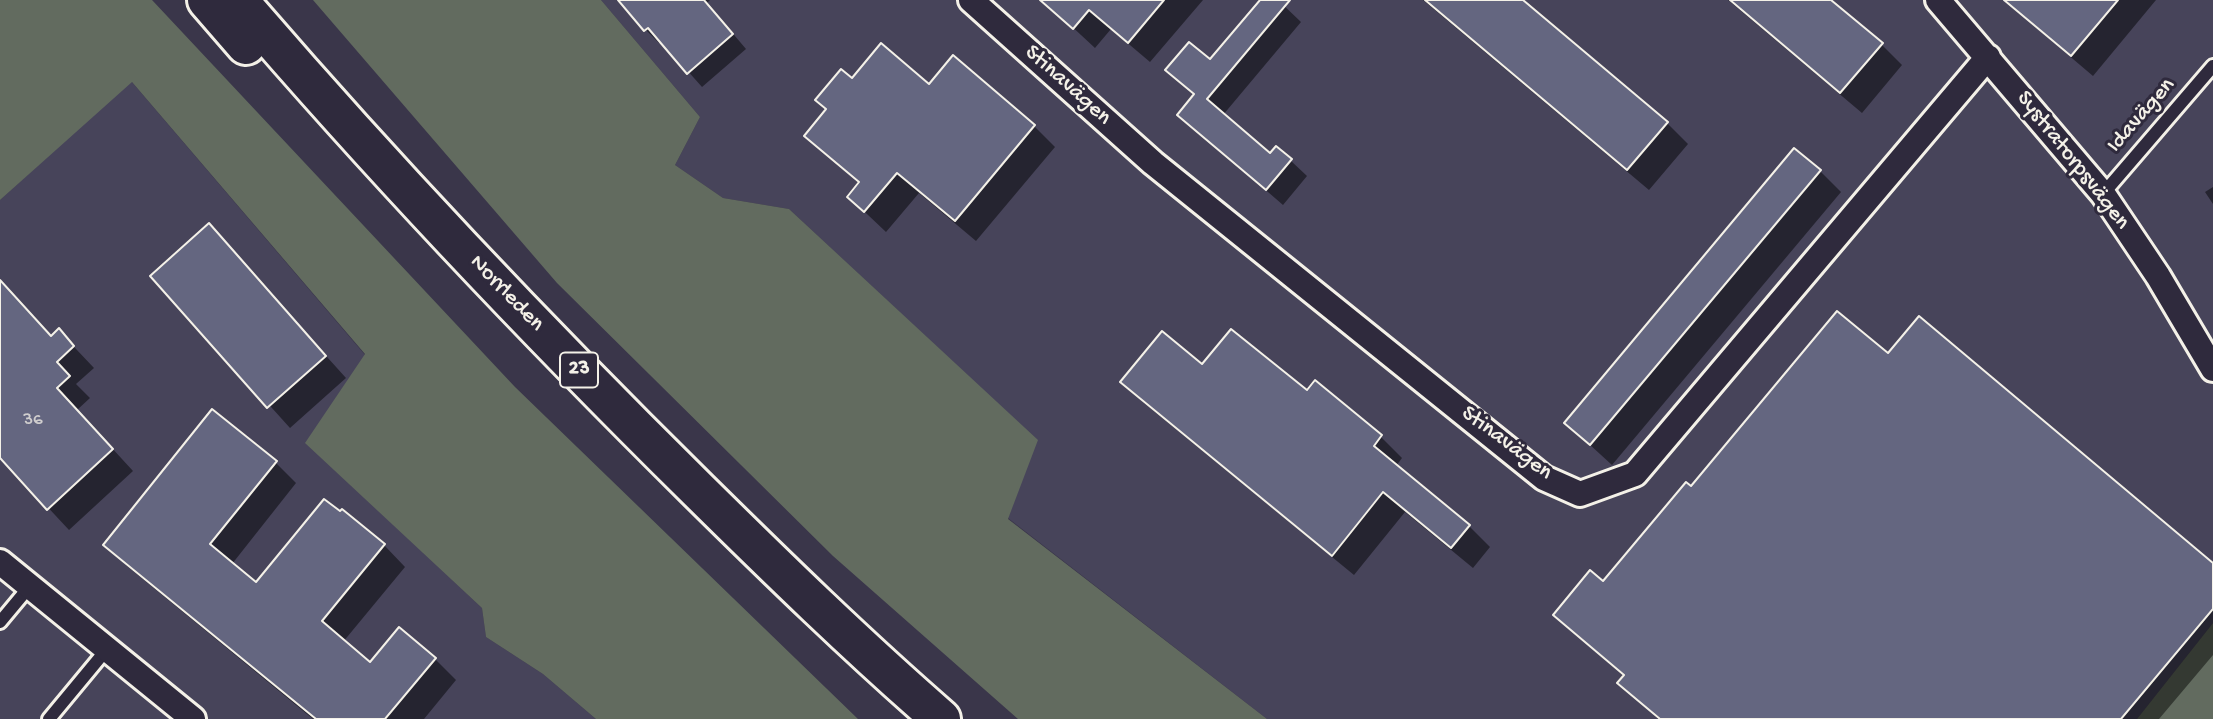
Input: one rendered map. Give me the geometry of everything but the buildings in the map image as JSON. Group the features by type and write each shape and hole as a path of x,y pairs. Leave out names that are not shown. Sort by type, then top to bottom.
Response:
{"highway":[{"name":"Norrleden","path":"207,0 406,225 610,438 906,719"},
{"name":"Norrleden","path":"239,0 422,207 628,420 782,573 940,719"}],"street":[{"name":"Stinavägen","path":"971,0 1153,163 1544,478 1580,494 1635,474 1988,57"},
{"name":"Systratorpsvägen","path":"1938,0 2103,194 2158,276 2213,369"},
{"path":"0,562 193,719"}],"lane":[{"name":"Idavägen","path":"2103,194 2213,66"},
{"path":"0,622 30,586"},
{"path":"49,719 107,649"}],"shaded area":[{"path":"601,0 2213,0 2213,623 2137,719 1267,719 1008,518 1037,440 789,209 723,198 675,165 700,117"},
{"path":"131,81 365,355 306,443 482,608 486,637 543,674 596,719 0,719 0,200"}],"green space":[{"path":"0,0 152,0 515,387 858,719 596,719 543,674 486,637 482,608 305,443 365,354 132,82 0,200"},
{"path":"313,0 601,0 700,117 675,165 723,198 789,209 1038,440 1008,519 1267,719 1018,719 833,556 557,283"},
{"path":"2213,623 2213,719 2137,719"}]}
